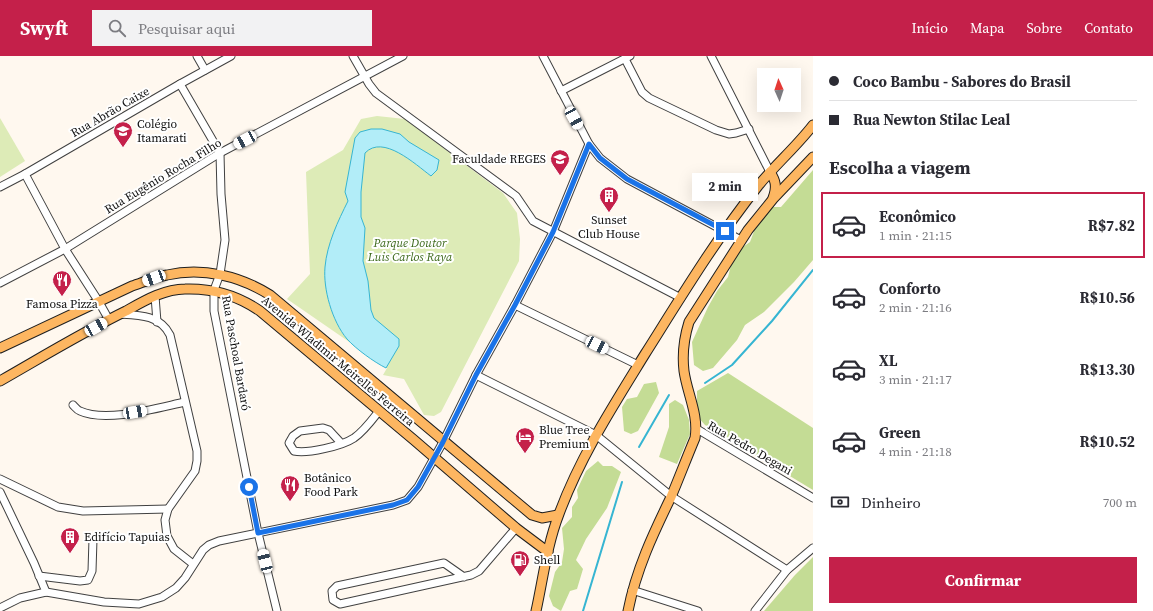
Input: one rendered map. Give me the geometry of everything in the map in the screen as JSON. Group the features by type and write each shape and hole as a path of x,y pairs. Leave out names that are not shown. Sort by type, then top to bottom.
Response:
{"main road":[{"path":"536,611 548,552 558,515 566,495 596,435 680,298 725,231 770,172 813,125"},
{"path":"628,611 632,590 652,536 671,496 695,438 697,429 684,371 683,349 685,334 689,322 741,240 773,199 813,158"},
{"path":"770,172 776,183 776,191 773,199"},
{"name":"Avenida Wladimir Meirelles Ferreira","path":"0,348 132,286 168,275 183,272 220,274 241,280 270,296 532,515 542,518 558,515"},
{"name":"Avenida Wladimir Meirelles Ferreira","path":"0,381 155,296 184,289 214,290 232,295 247,302 260,311 516,528 548,552"}],"street":[{"path":"197,56 205,70"},
{"name":"Rua Abrão Caixe","path":"0,187 231,56"},
{"path":"353,56 376,92 516,196 533,221 680,298"},
{"name":"Rua Eugênio Rocha Filho","path":"0,283 65,249 220,153 403,56"},
{"path":"543,56 589,144 600,158 627,179 741,240"},
{"path":"711,56 770,172"},
{"path":"561,91 628,57 642,92 649,98 716,130 729,134 736,134 749,130"},
{"name":"Rua Paschoal Bardaró","path":"180,84 220,153 221,194 226,240 220,274 214,290 214,311 258,533 277,611"},
{"path":"0,608 20,598 46,592 104,602 139,604 162,597 176,588 185,578 203,550 209,545 219,541 393,505 407,500 418,487 443,442 476,375 553,232 589,144"},
{"path":"25,174 65,249 109,320"},
{"path":"155,296 157,322"},
{"path":"515,305 638,365"},
{"path":"120,314 149,316 167,330 170,335 197,451 197,461 195,470 168,509 165,520 167,536 174,550 193,564"},
{"path":"476,375 596,435 671,496 787,570"},
{"path":"73,405 79,411 99,416 121,415 185,402"},
{"path":"341,443 329,430 323,428 300,431 293,436 289,443 294,451 301,453 341,443 354,438 370,423 379,411"},
{"name":"Rua Pedro Degani","path":"697,429 813,498"},
{"path":"0,479 58,507 83,512 168,509"},
{"path":"0,492 46,592"},
{"path":"464,577 444,564 337,586 332,591 333,600 340,604 471,576 479,571 516,528"},
{"path":"39,576 80,581 88,580 92,571 93,539"},
{"path":"755,611 787,570 813,548"},
{"path":"632,590 698,611"}],"green space":[{"name":"Parque Doutor Luis Carlos Raya","path":"377,116 405,119 503,193 517,213 520,239 519,261 441,412 434,416 424,415 404,379 383,375 387,368 287,299 310,274 306,172 343,150 361,119"},
{"path":"0,118 25,161 0,177"},
{"path":"813,170 813,260 794,282 764,312 745,325 737,340 713,368 703,371 694,365 692,342 708,307 717,291 728,277 731,265 740,249 750,242 756,226 772,207 781,207"},
{"path":"728,373 813,428 813,490 705,425 697,416 697,391"},
{"path":"656,382 659,393 638,431 631,434 624,431 622,407 627,399 637,397 644,384"},
{"path":"675,400 683,405 689,420 690,434 677,464 659,457 669,427 669,404"},
{"path":"598,461 603,466 612,466 621,472 607,508 586,539 576,560 583,569 577,589 570,591 561,611 553,606 549,596 555,572 562,562 564,549 562,528 572,517 572,507 578,498 577,490 586,471"},
{"path":"813,557 813,611 764,611 795,575"}],"water":[{"path":"371,129 382,129 400,134 409,142 439,160 437,170 431,176 408,158 390,149 381,147 372,148 365,153 361,192 361,217 365,228 363,261 368,281 371,310 374,318 399,339 399,346 386,368 360,351 347,339 333,314 325,285 325,267 328,250 348,201 345,192 355,138 360,132"}],"waterway":[{"path":"705,383 732,365 772,321 813,270"},
{"path":"639,447 669,395"},
{"path":"583,611 622,482"}],"place":[{"name":"Colégio Itamarati","path":"123,148"},
{"name":"Faculdade REGES","path":"560,176"},
{"name":"Sunset Club House","path":"609,213"},
{"name":"Famosa Pizza","path":"62,297"},
{"name":"Blue Tree Premium","path":"525,454"},
{"name":"Botânico Food Park","path":"290,502"},
{"name":"Edifício Tapuias","path":"70,554"},
{"name":"Shell","path":"520,577"}],"route":[{"path":"249,487 258,533 393,505 407,500 418,487 443,442 476,375 553,232 589,144 600,158 627,179 725,231"}]}
